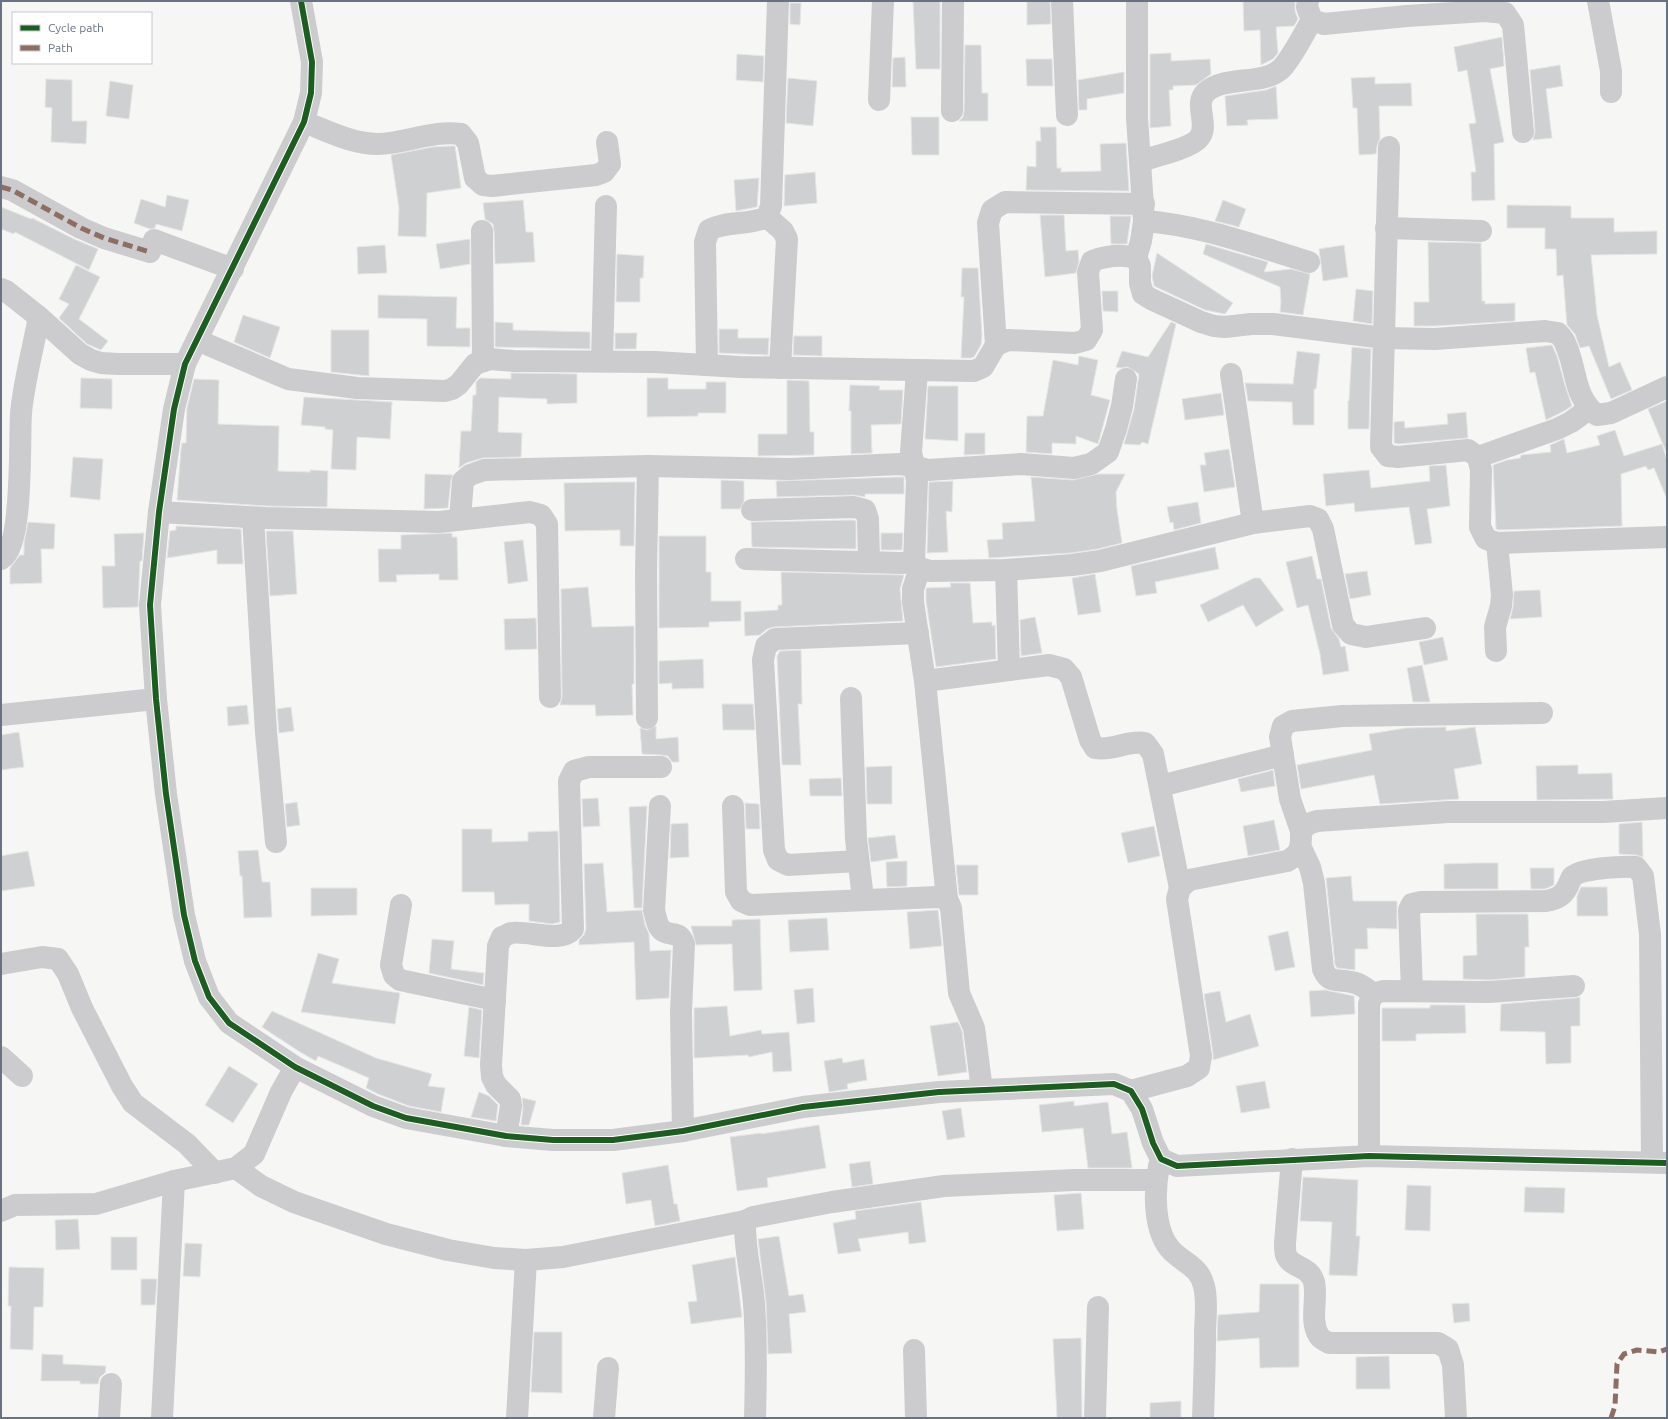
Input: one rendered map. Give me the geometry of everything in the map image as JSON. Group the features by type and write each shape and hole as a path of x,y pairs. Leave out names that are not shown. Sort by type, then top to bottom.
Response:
{"street":[{"path":"301,1 312,62 312,93 304,122 185,364 174,409 159,512 150,605 156,699 166,794 184,915 195,961 209,997 229,1023 295,1067 373,1106 406,1118 506,1136 553,1140 613,1140 683,1131 803,1107 940,1092 1114,1084 1131,1090 1187,1076 1199,1068 1201,1056 1177,899 1180,888 1153,754 1146,743 1137,742 1105,750 1095,748 1090,740 1072,677 1064,668 1049,665 925,681"},
{"path":"707,365 705,242 709,230 719,225 758,221 767,217 771,206 778,1"},
{"path":"879,100 883,1"},
{"path":"952,110 953,1"},
{"path":"1062,1 1067,115"},
{"path":"1137,1 1137,118 1144,212 1141,241 1136,258 1140,266 1140,283 1143,294 1201,322 1214,326 1225,327 1251,324 1273,324 1384,338 1435,339 1546,331 1558,333 1565,343 1579,391 1589,409 1597,415 1611,413 1667,387"},
{"path":"1598,1 1611,71 1611,92"},
{"path":"1140,162 1191,145 1200,138 1203,128 1201,103 1205,93 1215,86 1270,75 1280,69 1287,61 1310,10 1324,24 1407,16 1486,11 1505,13 1513,25 1523,132"},
{"path":"304,122 364,143 380,144 447,132 461,134 468,143 475,178 483,185 492,186 596,175 604,172 610,164 607,142"},
{"path":"1388,147 1381,447 1388,456 1398,457 1468,450 1478,457 1481,470 1480,527 1486,539 1497,543 1667,538"},
{"path":"1,187 12,190 81,228 104,238 150,252 154,240 233,269"},
{"path":"197,340 288,379 357,388 445,391 452,389 459,384 475,364 483,360 490,359 514,361 602,361 780,368 974,371 983,368 996,345 988,223 992,210 1005,202 1144,212 1171,223 1194,228 1309,262"},
{"path":"602,361 606,206"},
{"path":"767,217 783,230 787,239 780,368"},
{"path":"1386,228 1481,231"},
{"path":"482,231 483,360"},
{"path":"996,345 1008,340 1075,343 1086,340 1092,330 1088,272 1092,261 1102,257 1127,256 1136,258"},
{"path":"1,289 6,291 39,317 80,354 101,363 185,364"},
{"path":"1,559 8,552 17,517 21,414 39,317"},
{"path":"917,371 911,452 917,480 917,565 913,589 913,602 925,681 947,899 951,908 959,993 974,1028 982,1090"},
{"path":"1231,374 1253,523"},
{"path":"460,518 463,481 470,475 484,470 648,466 790,469 900,464 928,470 1021,464 1074,468 1091,464 1108,452 1122,406 1126,380"},
{"path":"1478,457 1556,429 1571,422 1589,409"},
{"path":"647,718 648,466"},
{"path":"752,510 854,507 865,510 868,520 869,562"},
{"path":"159,512 253,518 439,522 460,518 530,512 541,515 547,524 550,697"},
{"path":"746,559 902,563 917,565 930,571 1006,570 1072,565 1100,561 1253,523 1310,516 1318,519 1323,529 1344,625 1352,634 1366,637 1425,628"},
{"path":"253,518 266,732 276,842"},
{"path":"1496,651 1495,627 1501,606 1502,595 1497,543"},
{"path":"1006,570 1009,670"},
{"path":"858,861 788,865 778,860 774,850 763,660 764,653 766,646 775,639 918,633"},
{"path":"851,698 858,861 863,899"},
{"path":"1,715 156,699"},
{"path":"1373,994 1359,984 1331,980 1326,976 1323,969 1310,867 1290,799 1280,737 1283,726 1292,721 1342,716 1542,713"},
{"path":"1160,786 1283,755"},
{"path":"506,1136 511,1106 510,1099 496,1085 492,1077 491,1065 498,946 502,937 511,933 559,936 568,934 573,929 569,780 574,770 589,768 661,767"},
{"path":"660,806 654,910 657,922 664,931 676,934 681,938 684,944 681,1012 683,1131"},
{"path":"733,806 736,892 741,901 750,905 863,899 938,897 947,899"},
{"path":"1180,888 1189,880 1287,861 1294,857 1308,824 1317,821 1448,812 1603,812 1667,808"},
{"path":"1131,1090 1142,1109 1153,1143 1161,1159 1177,1166 1369,1156 1660,1162 1650,934 1643,876 1636,867 1582,872 1572,877 1566,889 1558,898 1546,901 1421,902 1412,904 1409,910 1412,991"},
{"path":"401,905 391,965 394,975 400,980 495,1000"},
{"path":"1,964 42,957 58,959 68,974 82,1008 122,1086 133,1103 187,1144 215,1173"},
{"path":"1373,994 1383,991 1489,992 1574,986"},
{"path":"1369,1156 1369,1004 1373,994"},
{"path":"1,1057 22,1076"},
{"path":"1,1211 15,1205 70,1206 96,1204 174,1181 236,1168 254,1154 281,1092 295,1067"},
{"path":"1161,1159 1156,1180 1157,1221 1162,1237 1171,1251 1196,1269 1204,1286 1206,1307 1204,1418"},
{"path":"1292,1159 1285,1243 1286,1255 1291,1263 1303,1268 1312,1276 1315,1288 1315,1326 1319,1338 1329,1343 1438,1343 1448,1349 1454,1365 1456,1418"},
{"path":"236,1168 261,1186 294,1202 386,1234 448,1250 494,1258 526,1260 570,1256 745,1221 752,1217 832,1202 944,1186 1074,1180 1156,1180"},
{"path":"162,1418 174,1181"},
{"path":"745,1221 756,1331 756,1418"},
{"path":"517,1418 526,1260"},
{"path":"1095,1418 1098,1307"},
{"path":"914,1350 916,1418"},
{"path":"604,1418 608,1368"},
{"path":"109,1418 112,1384"}],"building":[{"path":"913,1 940,1 940,69 916,69"},
{"path":"1027,1 1050,1 1051,24 1027,25"},
{"path":"1243,1 1295,1 1295,11 1298,19 1294,26 1276,27 1278,53 1273,59 1261,65 1260,30 1244,31"},
{"path":"790,3 801,3 800,25 790,24"},
{"path":"1502,37 1504,66 1490,69 1504,142 1494,144 1495,200 1472,201 1471,172 1476,172 1469,124 1476,123 1467,70 1458,72 1454,47"},
{"path":"965,45 981,45 982,93 988,93 988,121 959,121 963,117 964,111"},
{"path":"1171,53 1171,61 1210,59 1211,74 1196,85 1173,86 1173,90 1169,90 1171,126 1150,128 1150,54"},
{"path":"737,54 764,56 763,82 736,80"},
{"path":"905,57 906,87 892,87 893,58"},
{"path":"1026,59 1052,59 1053,86 1027,86"},
{"path":"1560,65 1563,86 1546,89 1552,138 1533,140 1535,131 1530,70"},
{"path":"1124,72 1124,93 1087,99 1087,110 1079,110 1078,80"},
{"path":"1375,77 1375,84 1411,83 1412,106 1379,106 1380,138 1376,154 1359,155 1357,108 1353,108 1351,78"},
{"path":"788,78 817,81 813,126 786,123"},
{"path":"46,79 72,80 72,121 87,121 86,144 51,142 52,108 45,107"},
{"path":"110,81 133,85 129,119 106,116"},
{"path":"1276,86 1278,119 1247,120 1248,125 1227,126 1225,96 1266,90"},
{"path":"911,117 939,117 939,155 912,155"},
{"path":"1040,127 1056,127 1057,168 1061,168 1061,172 1101,171 1100,144 1126,143 1129,191 1026,190 1027,166 1036,167 1036,141 1041,141"},
{"path":"455,146 461,188 427,193 426,237 398,236 399,208 391,155 432,147"},
{"path":"815,172 817,203 784,206 785,175"},
{"path":"759,178 757,207 736,211 734,180"},
{"path":"167,195 189,200 182,231 156,224 155,228 150,229 134,223 141,199 165,207"},
{"path":"523,200 526,232 533,232 535,262 495,264 493,224 485,219 483,203"},
{"path":"1223,200 1246,209 1239,227 1215,221"},
{"path":"1507,205 1571,206 1571,218 1614,218 1614,232 1657,231 1657,254 1591,255 1597,315 1609,367 1620,362 1632,390 1611,399 1589,346 1580,348 1575,334 1567,325 1563,275 1557,276 1556,249 1545,249 1545,228 1507,228"},
{"path":"1,207 31,219 32,218 98,249 89,270 15,232 14,234 1,229"},
{"path":"1040,215 1064,215 1066,251 1078,250 1079,261 1076,273 1045,277"},
{"path":"1110,216 1131,216 1127,244 1111,244"},
{"path":"470,239 470,264 440,269 436,244"},
{"path":"1428,242 1481,243 1482,301 1485,301 1485,304 1515,303 1515,321 1414,326 1414,302 1429,302"},
{"path":"1206,244 1268,262 1264,272 1291,269 1310,274 1303,315 1280,312 1280,287 1203,254"},
{"path":"385,245 387,273 358,274 357,247"},
{"path":"1344,245 1348,277 1323,281 1319,249"},
{"path":"1157,253 1233,303 1225,314 1205,310 1154,286 1152,276"},
{"path":"617,254 644,256 643,278 640,278 640,302 616,302"},
{"path":"76,265 100,277 79,319 108,341 101,350 87,344 59,318 69,304 59,299"},
{"path":"962,268 978,268 982,336 981,345 974,357 971,358 961,358 964,297 961,297"},
{"path":"1356,289 1373,291 1372,324 1353,321"},
{"path":"1102,291 1118,291 1118,312 1103,311"},
{"path":"378,295 457,297 456,328 470,328 470,347 427,346 427,319 378,318"},
{"path":"243,315 280,327 270,358 234,342"},
{"path":"495,322 513,323 513,330 590,332 590,349 495,347"},
{"path":"1171,322 1176,324 1148,444 1142,442 1140,445 1124,444 1134,409 1139,374 1128,367 1116,367 1122,351 1148,357"},
{"path":"719,329 738,329 738,338 769,338 768,355 719,353"},
{"path":"331,330 369,330 369,376 331,372"},
{"path":"615,333 637,333 636,349 615,349"},
{"path":"794,336 822,336 822,356 793,355"},
{"path":"1552,345 1557,356 1572,406 1546,420 1535,372 1530,373 1526,348"},
{"path":"1352,347 1371,349 1369,429 1348,429 1348,401"},
{"path":"1297,351 1320,354 1316,389 1314,389 1314,425 1293,425 1292,402 1248,401 1245,383 1293,384"},
{"path":"1079,356 1098,360 1091,395 1110,400 1098,444 1076,436 1076,444 1052,443 1052,454 1026,452 1027,416 1043,416 1053,360 1078,365"},
{"path":"511,373 577,374 577,403 547,404 547,399 499,397 498,432 522,433 521,457 483,458 466,463 459,468 461,431 471,431 473,395 476,395 476,382 480,378 511,379"},
{"path":"81,378 112,379 112,409 80,408"},
{"path":"647,378 668,378 668,389 706,389 706,382 726,382 726,413 698,413 698,416 647,417"},
{"path":"194,379 219,380 218,424 279,426 278,471 328,471 327,507 266,506 177,500 181,449 182,443 186,443 187,408"},
{"path":"787,380 809,381 810,432 814,432 814,455 758,456 758,434 787,434"},
{"path":"850,385 880,386 879,390 903,390 901,424 871,425 872,453 851,454 851,411 849,411"},
{"path":"928,386 958,386 958,441 925,439"},
{"path":"1221,393 1224,415 1185,420 1182,399"},
{"path":"304,397 392,402 390,439 357,437 356,470 331,469 333,430 325,429 325,427 301,425"},
{"path":"1667,401 1667,454 1648,409"},
{"path":"1466,412 1468,438 1398,444 1394,443 1394,422 1404,421 1405,428 1448,424 1447,414"},
{"path":"1615,430 1624,456 1662,444 1667,460 1667,499 1654,468 1648,470 1646,466 1621,474 1622,526 1496,529 1493,465 1507,460 1520,458 1521,455 1551,452 1550,445 1564,439 1567,453 1600,445 1597,436"},
{"path":"965,433 985,433 985,454 964,455"},
{"path":"1229,449 1235,487 1204,492 1200,465 1206,465 1204,453"},
{"path":"73,457 103,459 100,500 70,497"},
{"path":"1446,465 1450,506 1427,509 1432,543 1415,545 1409,507 1355,512 1354,503 1326,506 1323,474 1369,470 1371,488 1430,481 1429,466"},
{"path":"425,474 453,475 451,480 448,508 424,509"},
{"path":"1098,474 1125,474 1116,492 1122,543 1098,549 1071,553 989,558 987,540 1003,539 1002,523 1035,521 1031,477 1073,480"},
{"path":"904,477 904,494 865,494 865,497 854,495 777,497 776,481"},
{"path":"721,480 744,481 744,501 740,509 721,509"},
{"path":"953,481 952,512 946,511 948,552 927,553 929,482"},
{"path":"635,482 634,546 620,546 620,530 565,531 564,483"},
{"path":"1198,502 1201,523 1174,530 1173,522 1170,523 1167,507"},
{"path":"856,521 856,549 752,547 751,522"},
{"path":"28,522 55,524 54,549 41,549 42,583 10,584 10,568 20,555 24,555 24,543"},
{"path":"176,526 241,529 243,564 217,564 217,550 167,558 170,531 176,530"},
{"path":"266,531 293,531 297,594 270,596"},
{"path":"144,533 142,561 140,561 138,607 103,608 102,566 115,566 114,534"},
{"path":"452,533 452,537 457,537 458,580 439,580 439,574 396,575 397,582 379,582 378,549 401,549 401,535"},
{"path":"881,533 903,533 902,550 881,550"},
{"path":"659,536 706,536 706,572 711,572 711,601 741,601 741,621 709,622 709,627 659,628"},
{"path":"523,540 528,581 508,584 504,542"},
{"path":"1215,547 1219,569 1155,582 1157,593 1136,596 1131,566"},
{"path":"1312,556 1317,579 1321,579 1331,628 1339,639 1341,647 1345,646 1349,671 1323,675 1320,654 1308,605 1297,608 1286,562"},
{"path":"1367,571 1371,595 1350,599 1345,574"},
{"path":"781,572 904,575 900,589 903,621 774,627 767,629 760,635 745,636 744,612 778,610 778,605 782,605"},
{"path":"1095,574 1101,612 1078,615 1072,578"},
{"path":"1254,578 1260,578 1284,610 1256,627 1243,605 1208,622 1200,605"},
{"path":"950,583 970,583 973,623 992,622 992,626 995,625 996,659 936,667 926,601 926,588 951,587"},
{"path":"588,587 592,627 634,626 634,684 632,684 633,715 596,716 595,705 560,705 562,697 561,589"},
{"path":"1540,590 1542,617 1510,619 1513,607 1514,591"},
{"path":"1035,617 1042,653 1021,656 1020,620"},
{"path":"536,618 537,649 505,650 504,619"},
{"path":"1443,637 1448,660 1424,665 1419,642"},
{"path":"801,650 802,704 798,704 801,765 782,765 777,656 780,651"},
{"path":"703,659 704,688 672,689 672,683 659,684 659,661"},
{"path":"1422,665 1430,702 1413,702 1407,668"},
{"path":"722,704 753,704 755,730 723,730"},
{"path":"247,705 249,724 228,726 227,707"},
{"path":"291,707 294,731 279,733 277,709"},
{"path":"656,726 656,739 678,737 679,762 672,762 668,756 642,754 640,728 647,730"},
{"path":"1446,727 1446,731 1475,727 1482,764 1454,769 1459,799 1380,804 1374,775 1301,789 1297,765 1372,750 1369,734 1406,728"},
{"path":"19,732 24,767 1,770 1,735"},
{"path":"1578,765 1578,774 1612,773 1613,799 1537,800 1536,766"},
{"path":"892,766 892,804 867,804 866,767"},
{"path":"1273,770 1275,786 1241,792 1238,779"},
{"path":"841,778 842,796 810,796 809,779"},
{"path":"598,798 600,826 583,827 582,799"},
{"path":"297,802 300,825 287,827 285,804"},
{"path":"745,803 759,804 760,829 746,829"},
{"path":"647,806 642,908 634,908 629,807"},
{"path":"1274,820 1280,850 1248,856 1243,826"},
{"path":"1642,822 1643,857 1619,854 1619,824"},
{"path":"688,823 689,857 670,858 671,824"},
{"path":"1154,826 1160,856 1128,863 1121,833"},
{"path":"462,829 492,829 492,842 528,841 528,832 558,831 560,922 552,924 529,921 529,904 495,905 494,892 462,892"},
{"path":"895,835 898,858 871,862 868,838"},
{"path":"258,850 262,882 270,882 272,917 244,918 242,876 240,876 238,851"},
{"path":"28,851 35,886 1,891 1,856"},
{"path":"907,861 907,886 887,887 886,862"},
{"path":"603,863 607,912 642,910 645,925 649,934 650,951 671,950 669,998 636,1000 634,942 579,945 579,940 584,935 586,929 584,864"},
{"path":"1498,863 1498,889 1444,889 1444,864"},
{"path":"956,865 978,865 978,895 959,895"},
{"path":"1530,868 1554,868 1554,885 1545,889 1531,889"},
{"path":"1351,876 1353,901 1397,901 1397,929 1367,928 1368,949 1355,949 1355,970 1337,968 1335,965 1326,878"},
{"path":"1581,887 1607,887 1608,916 1577,916 1577,896"},
{"path":"311,888 357,888 357,915 311,916"},
{"path":"938,910 942,946 910,949 907,912"},
{"path":"1476,914 1528,914 1529,947 1525,947 1525,977 1489,980 1463,979 1463,956 1477,955"},
{"path":"827,918 829,950 790,952 788,920"},
{"path":"760,919 762,990 734,991 732,944 696,945 691,926 732,926 732,920"},
{"path":"1288,931 1295,967 1275,971 1268,936"},
{"path":"432,939 454,941 451,969 484,973 483,985 429,973"},
{"path":"318,953 339,959 332,983 400,993 395,1024 301,1012"},
{"path":"813,988 815,1022 797,1024 794,990"},
{"path":"1325,990 1354,996 1355,1014 1311,1017 1309,991"},
{"path":"1220,991 1226,1022 1250,1014 1259,1046 1213,1060 1204,994"},
{"path":"1580,997 1580,1026 1571,1026 1571,1063 1546,1064 1545,1032 1500,1031 1501,1004"},
{"path":"1430,1005 1465,1005 1466,1033 1416,1034 1416,1041 1382,1041 1382,1008 1430,1008"},
{"path":"727,1006 730,1036 761,1030 762,1034 789,1032 792,1071 773,1072 772,1052 749,1057 748,1055 694,1058 694,1008"},
{"path":"469,1007 482,1010 479,1058 464,1056"},
{"path":"272,1011 376,1058 432,1074 428,1086 445,1088 441,1112 409,1106 378,1094 366,1088 369,1078 318,1056 316,1061 300,1052 262,1027"},
{"path":"958,1022 962,1031 967,1072 938,1076 930,1026"},
{"path":"842,1058 843,1063 864,1059 867,1080 847,1084 848,1089 829,1092 824,1061"},
{"path":"229,1066 258,1084 233,1123 205,1105"},
{"path":"1265,1081 1270,1108 1241,1113 1236,1086"},
{"path":"479,1092 489,1096 498,1105 496,1121 471,1117"},
{"path":"522,1098 536,1101 529,1125 521,1125 523,1108"},
{"path":"1074,1101 1074,1106 1108,1102 1112,1134 1127,1132 1132,1168 1088,1168 1083,1128 1042,1132 1039,1105"},
{"path":"961,1108 965,1137 947,1140 942,1111"},
{"path":"819,1125 826,1168 767,1178 768,1187 737,1191 730,1137"},
{"path":"870,1161 873,1184 852,1187 849,1164"},
{"path":"668,1165 674,1204 677,1204 680,1221 655,1226 651,1200 626,1204 622,1173"},
{"path":"1303,1177 1358,1180 1356,1236 1360,1236 1357,1276 1329,1275 1332,1222 1300,1221"},
{"path":"1407,1185 1431,1186 1430,1231 1405,1230"},
{"path":"1525,1187 1565,1188 1564,1213 1524,1212"},
{"path":"1081,1193 1084,1229 1057,1231 1054,1195"},
{"path":"921,1202 926,1242 909,1244 908,1232 858,1239 861,1251 838,1254 833,1223 856,1219 855,1211"},
{"path":"78,1219 80,1249 56,1250 55,1220"},
{"path":"779,1236 789,1296 803,1294 806,1312 789,1314 792,1353 768,1354 766,1303 758,1239"},
{"path":"111,1237 137,1237 137,1270 111,1270"},
{"path":"185,1243 202,1244 200,1277 183,1276"},
{"path":"735,1257 742,1317 691,1324 688,1302 697,1301 692,1265"},
{"path":"9,1267 44,1268 43,1307 34,1307 33,1350 10,1349 11,1306 8,1306"},
{"path":"141,1279 157,1279 155,1305 141,1305"},
{"path":"1260,1284 1299,1284 1299,1367 1260,1368 1259,1338 1217,1341 1218,1315 1259,1312"},
{"path":"1469,1303 1470,1321 1454,1323 1452,1304"},
{"path":"534,1332 562,1332 562,1393 531,1392"},
{"path":"1081,1338 1082,1418 1057,1418 1053,1339"},
{"path":"42,1354 63,1355 63,1364 106,1366 105,1373 100,1377 98,1384 80,1384 80,1381 41,1381"},
{"path":"1389,1356 1390,1389 1356,1389 1356,1357"},
{"path":"1181,1401 1181,1418 1150,1418 1150,1403"}],"marked path":[{"path":"1,187 12,190 81,228 104,238 150,252"},
{"path":"1611,1418 1615,1406 1617,1364 1624,1354 1637,1350 1659,1352 1667,1349"}],"cycle path":[{"path":"301,1 312,62 311,93 304,122 185,364 174,409 159,512 150,605 156,699 166,794 184,915 195,961 209,997 229,1023 295,1067 373,1106 406,1118 506,1136 553,1140 613,1140 683,1131 803,1107 939,1092 1114,1084 1131,1091 1142,1109 1153,1143 1161,1159 1177,1166 1369,1156 1667,1163"}]}
